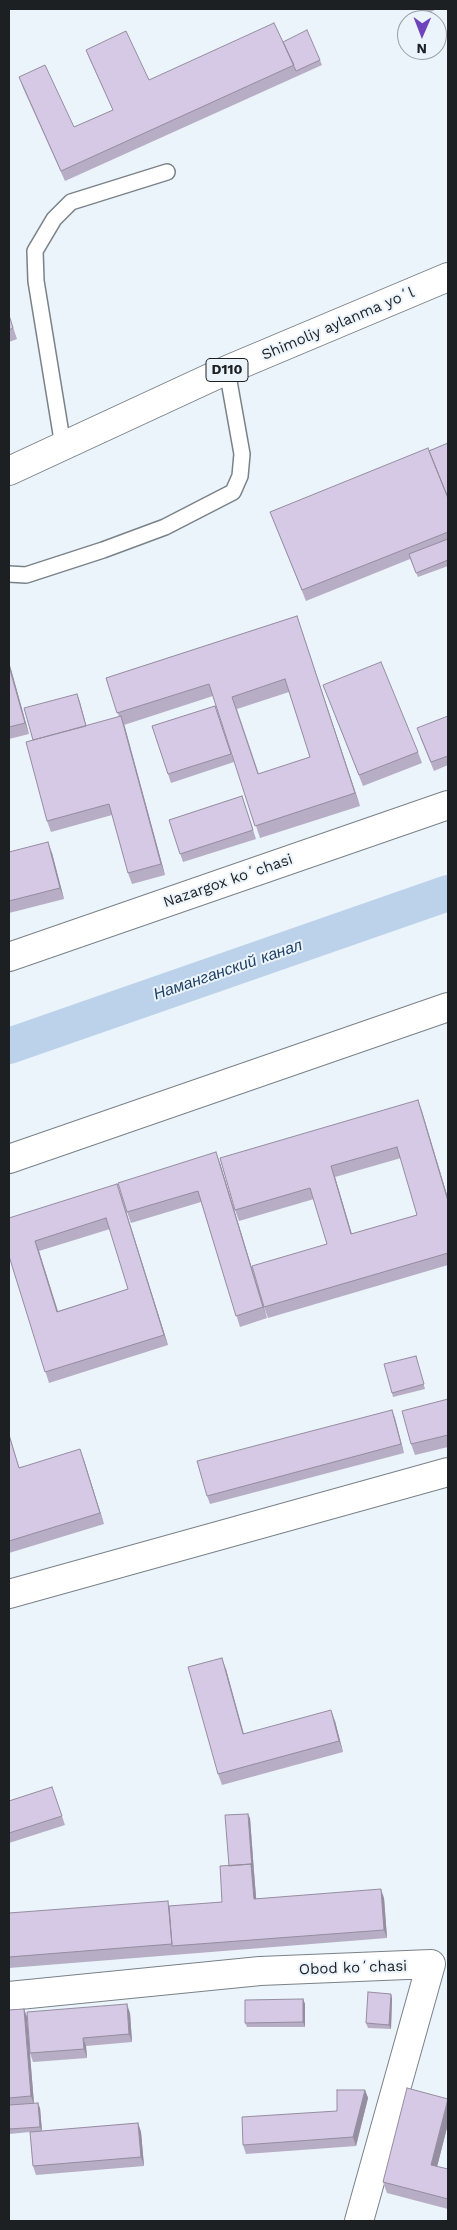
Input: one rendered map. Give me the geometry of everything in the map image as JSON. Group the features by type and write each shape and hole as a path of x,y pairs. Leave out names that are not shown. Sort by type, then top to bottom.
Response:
{"street":[{"name":"Shimoliy aylanma yoʻl","path":"9,470 227,370 448,277"},
{"name":"Nazargox koʻchasi","path":"9,957 448,805"},
{"path":"9,1159 448,1007"},
{"path":"9,1594 448,1472"},
{"name":"Obod koʻchasi","path":"9,1996 260,1971 440,1964 359,2221"}],"lane":[{"path":"63,446 36,281 35,251 54,220 72,202 166,172"},
{"path":"9,574 26,575 165,528 233,492 240,476 242,454 227,370"}],"building":[{"path":"274,23 294,65 61,171 19,77 45,65 74,127 113,110 86,50 126,31 149,80"},
{"path":"307,30 320,60 296,71 283,42"},
{"path":"9,315 13,328 9,330"},
{"path":"448,443 448,498 429,451"},
{"path":"428,448 448,498 448,532 302,590 270,512"},
{"path":"448,539 448,560 416,573 409,554"},
{"path":"297,616 355,793 255,826 209,684 117,713 106,678","holes":["285,679 310,757 258,774 232,697"]},
{"path":"381,662 418,752 359,775 323,685"},
{"path":"9,666 25,723 9,727"},
{"path":"77,694 86,726 33,740 24,708"},
{"path":"215,706 231,754 168,774 152,726"},
{"path":"121,716 161,864 128,873 109,804 47,821 26,742"},
{"path":"448,716 448,756 431,762 417,728"},
{"path":"242,796 253,830 180,854 169,820"},
{"path":"48,842 60,888 9,901 9,852"},
{"path":"418,1100 448,1201 448,1253 264,1307 252,1266 327,1244 310,1188 235,1210 220,1158","holes":["397,1147 417,1215 351,1234 331,1166"]},
{"path":"216,1152 263,1307 236,1316 198,1191 127,1212 118,1183"},
{"path":"117,1184 164,1335 45,1372 9,1256 9,1218","holes":["106,1218 128,1289 57,1312 35,1241"]},
{"path":"416,1356 424,1384 392,1393 384,1364"},
{"path":"448,1399 448,1435 411,1444 402,1411"},
{"path":"392,1410 401,1444 207,1496 197,1461"},
{"path":"9,1435 19,1468 80,1449 100,1513 9,1541"},
{"path":"222,1658 243,1734 331,1710 339,1741 218,1774 188,1667"},
{"path":"52,1787 62,1816 9,1833 9,1801"},
{"path":"248,1814 252,1868 251,1864 229,1866 225,1815"},
{"path":"251,1864 254,1899 381,1889 384,1930 172,1946 169,1906 222,1902 220,1866"},
{"path":"168,1901 172,1944 9,1957 9,1913"},
{"path":"368,1992 391,1994 389,2025 366,2023"},
{"path":"303,1999 303,2022 245,2023 245,2000"},
{"path":"127,2004 129,2034 83,2038 84,2049 30,2053 27,2012"},
{"path":"24,2009 31,2096 9,2098 9,2010"},
{"path":"407,2088 448,2099 431,2165 448,2169 448,2199 383,2182"},
{"path":"337,2090 365,2090 353,2137 243,2145 242,2117 337,2111"},
{"path":"38,2103 40,2127 9,2129 9,2105"},
{"path":"138,2123 141,2157 33,2166 30,2132"}],"waterway":[{"name":"Наманганский канал","path":"9,1046 448,893"}]}
